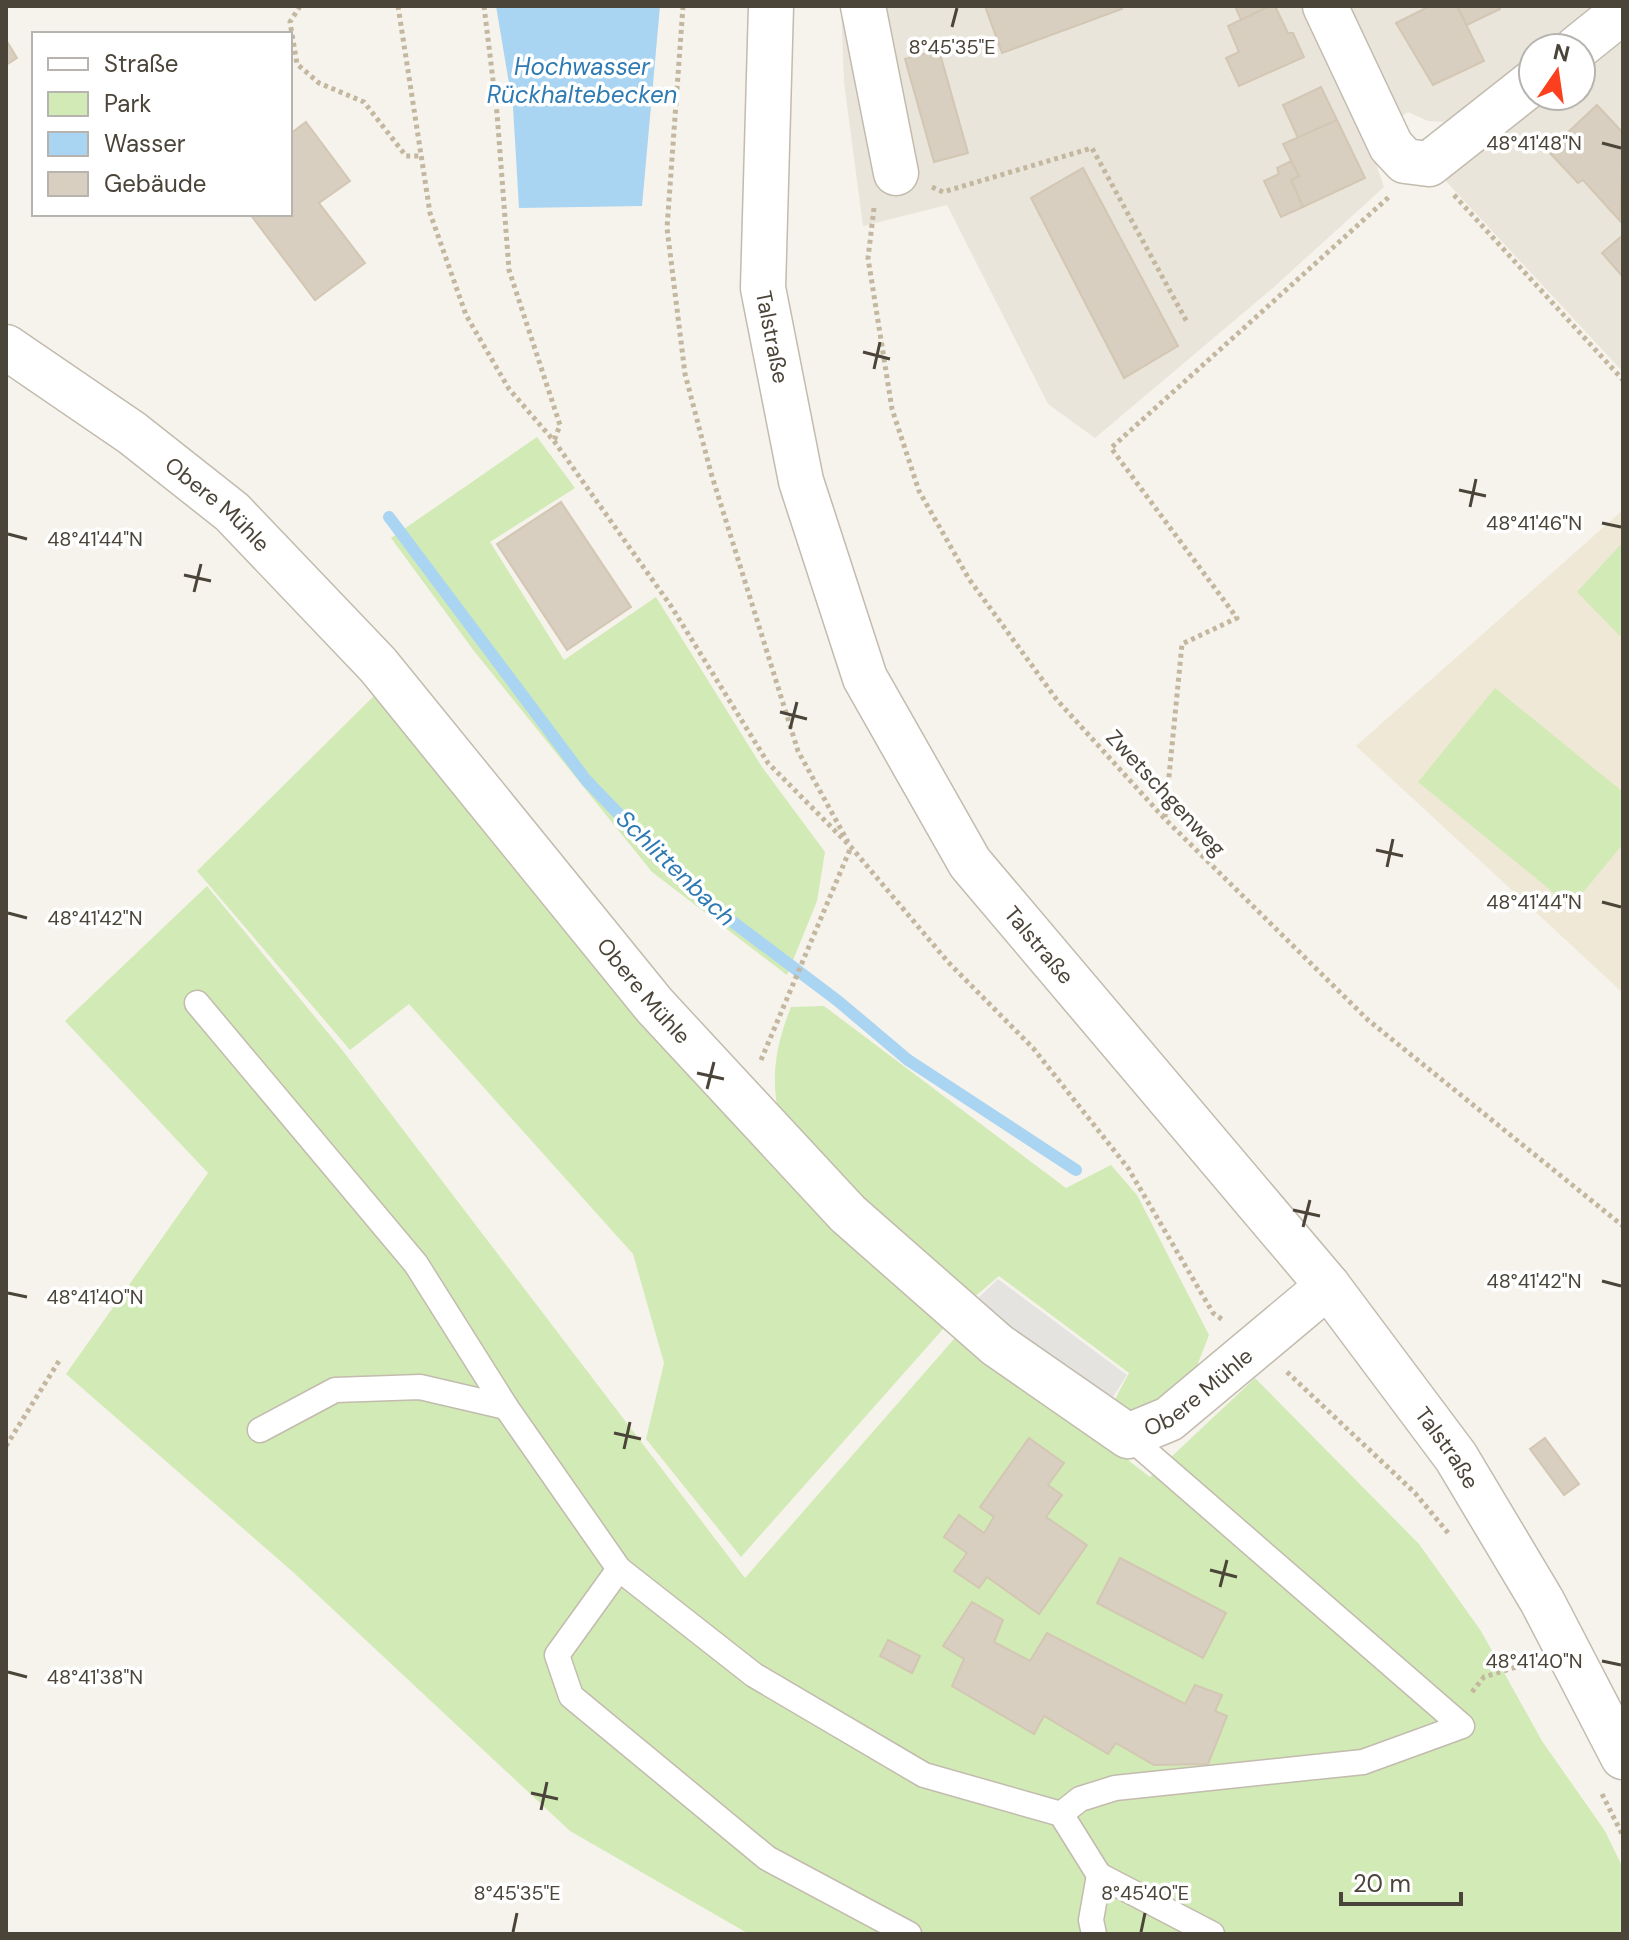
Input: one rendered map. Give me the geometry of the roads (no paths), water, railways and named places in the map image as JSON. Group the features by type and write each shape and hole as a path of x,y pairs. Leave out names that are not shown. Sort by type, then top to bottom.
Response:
{"street":[{"name":"Talstraße","path":"771,6 763,288 801,481 865,678 970,863 1328,1286 1456,1457 1542,1601 1609,1770"},
{"path":"863,6 896,173"},
{"path":"1325,6 1391,146 1417,162 1517,93"},
{"path":"1597,32 1623,11"},
{"name":"Obere Mühle","path":"6,347 132,433 232,512 378,665 655,1006 848,1214 997,1345 1128,1436 1169,1419 1328,1286"}],"lane":[{"path":"197,1003 416,1264 506,1407 619,1569 754,1675 924,1775 1061,1814 1099,1875 1212,1934"},
{"path":"260,1430 335,1390 420,1387 506,1407"},
{"path":"1061,1814 1080,1799 1115,1788 1363,1762 1462,1726 1128,1436"},
{"path":"619,1569 557,1655 571,1696 767,1858 909,1934"},
{"path":"1094,1934 1091,1920 1099,1875"}],"water":[{"name":"Hochwasser Rückhaltebecken","path":"496,6 660,6 642,206 519,208 513,107"}],"waterway":[{"name":"Schlittenbach","path":"389,517 586,780 697,895 838,1001 908,1060 1076,1170"}]}
